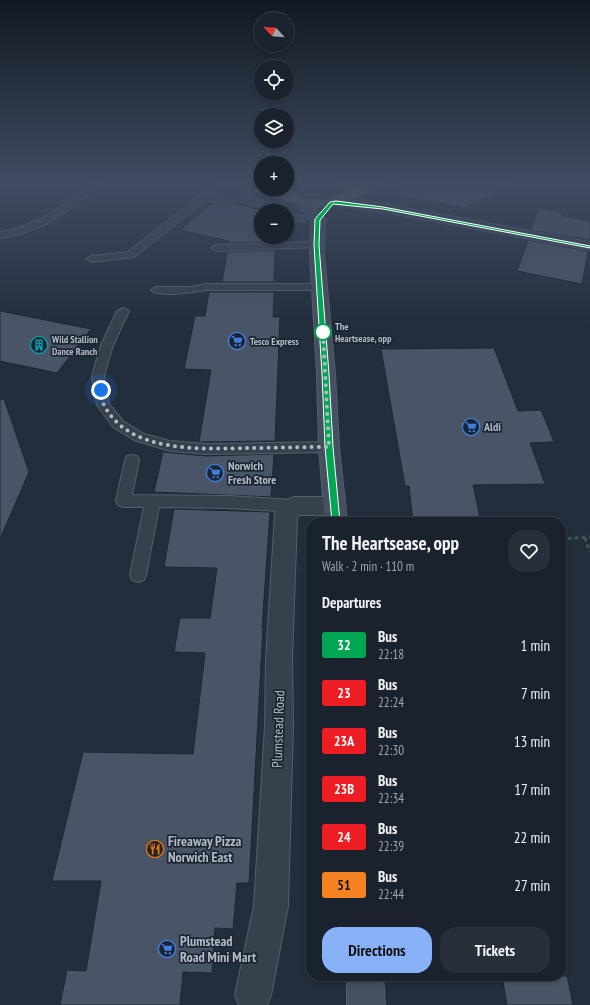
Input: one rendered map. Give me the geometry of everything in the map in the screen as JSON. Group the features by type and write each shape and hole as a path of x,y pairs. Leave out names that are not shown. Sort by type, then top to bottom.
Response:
{"main road":[{"path":"313,230 316,245 329,447 336,514"},
{"path":"365,981 366,1005"}],"street":[{"path":"502,230 590,246"},
{"path":"290,510 336,514"},
{"name":"Plumstead Road","path":"253,995 271,906 279,726 279,660 290,510"}],"lane":[{"path":"0,235 14,234 28,230"},
{"path":"91,259 131,255 163,230"},
{"path":"216,248 316,245"},
{"path":"156,290 191,290 206,287 319,287"},
{"path":"123,311 107,345 98,376 103,405 118,424 139,437 170,446 206,449 329,447"},
{"path":"132,460 123,501 229,502 290,510"},
{"path":"138,575 153,501"}],"path":[{"path":"566,538 590,537"},
{"path":"585,538 590,552"}],"building":[{"path":"180,230 254,230 254,242 229,243 229,241"},
{"path":"531,230 590,230 590,240"},
{"path":"528,240 588,251 582,284 517,271"},
{"path":"275,250 274,282 222,282 227,252"},
{"path":"209,292 274,292 273,317 280,317 275,441 199,442 211,370 184,369 195,316 205,316"},
{"name":"Wild Stallion Dance Ranch","path":"0,311 91,329 57,373 0,361"},
{"name":"Aldi","path":"494,348 518,411 541,410 554,442 530,443 545,484 473,485 480,517 412,517 409,486 405,486 381,349"},
{"path":"4,399 29,472 0,539 0,400"},
{"name":"Norwich Fresh Store","path":"163,452 206,456 274,454 271,497 154,492"},
{"path":"174,509 270,512 262,628 249,883 237,883 233,929 215,928 212,973 183,972 180,1005 60,1005 67,970 86,971 101,881 52,881 83,752 193,754 205,653 174,652 180,618 210,618 217,568 164,567"},
{"path":"567,976 573,1005 507,1005 503,981 566,981"}],"bus line":[{"name":"32","path":"318,230 316,245 326,374 329,447 336,517"},
{"name":"32","path":"499,230 590,246"}],"place":[{"name":"The Heartsease, opp","path":"323,332"},
{"name":"Tesco Express","path":"237,341"},
{"name":"Wild Stallion Dance Ranch","path":"39,345"},
{"name":"Aldi","path":"471,427"},
{"name":"Norwich Fresh Store","path":"215,473"},
{"name":"Fireaway Pizza Norwich East","path":"155,849"},
{"name":"Plumstead Road Mini Mart","path":"167,949"}],"route":[{"path":"101,390 103,405 118,424 139,437 170,446 206,449 329,447 323,332"}]}
